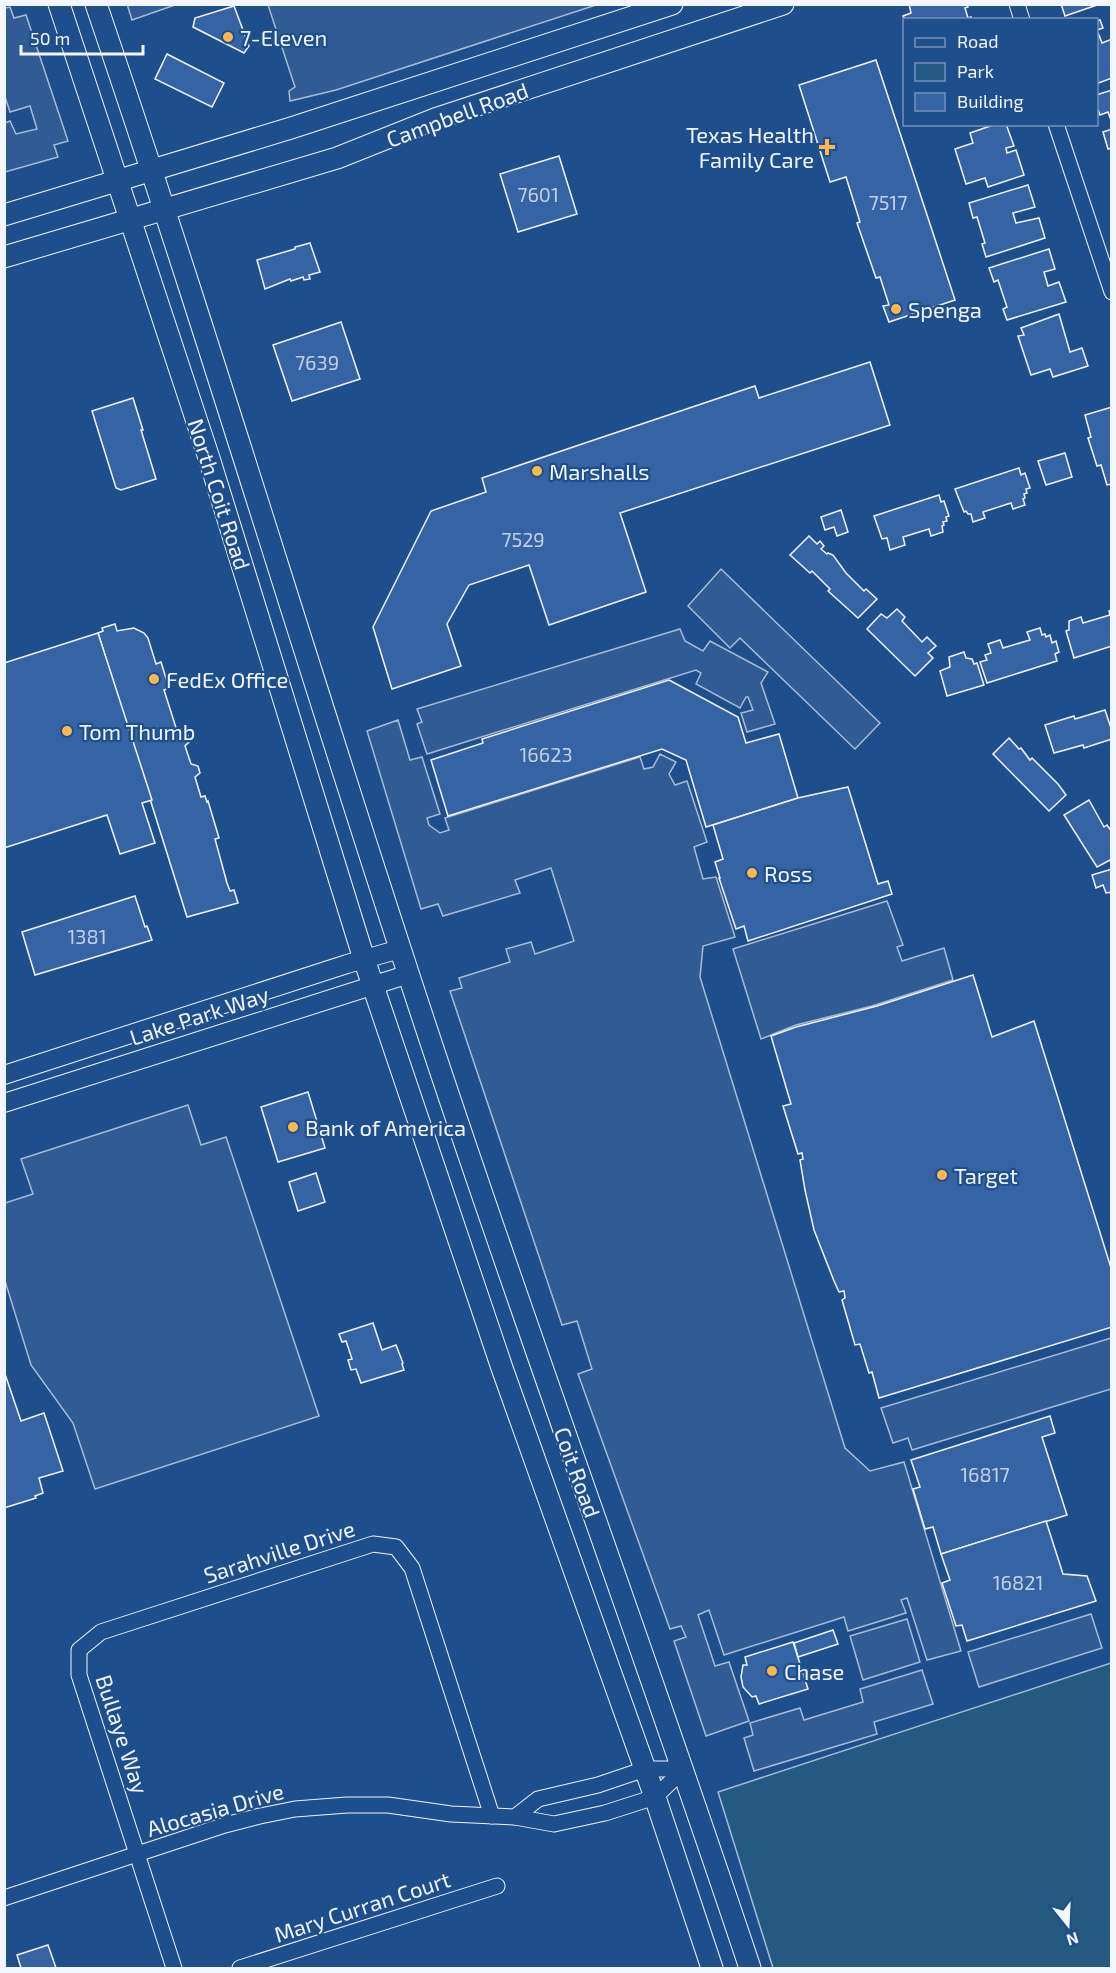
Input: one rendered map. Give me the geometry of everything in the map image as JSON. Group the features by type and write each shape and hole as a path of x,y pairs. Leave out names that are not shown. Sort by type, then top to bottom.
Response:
{"main road":[{"name":"North Coit Road","path":"59,4 237,545 373,986"},
{"name":"North Coit Road","path":"96,4 409,974"},
{"name":"Campbell Road","path":"4,215 291,128 672,4"},
{"name":"Campbell Road","path":"4,257 337,158 435,119 783,4"},
{"path":"558,41 580,71"},
{"path":"558,41 558,78"},
{"path":"237,545 268,533"},
{"name":"Coit Road","path":"409,974 537,1356 684,1769 750,1968"},
{"name":"Coit Road","path":"373,986 502,1368 655,1797 712,1968"}],"street":[{"path":"1057,126 1112,292"},
{"name":"Lake Park Way","path":"4,1075 400,949"},
{"name":"Lake Park Way","path":"4,1103 409,974"},
{"name":"Sarahville Drive","path":"79,1650 102,1632 147,1617 373,1544 396,1547 412,1568 492,1816"},
{"name":"Bullaye Way","path":"79,1650 79,1675 174,1968"},
{"path":"515,1817 538,1799 598,1785 645,1769 684,1769"},
{"name":"Alocasia Drive","path":"4,1898 225,1825 296,1809 388,1805 451,1814 515,1817 554,1824 655,1797 684,1769"},
{"name":"Mary Curran Court","path":"240,1968 497,1886"}],"green space":[{"path":"1111,1663 1111,1968 773,1968 718,1792"}],"shaded area":[{"path":"127,4 175,4 175,5 132,20"},
{"path":"268,4 596,5 336,90 290,101 289,91 295,87"},
{"path":"10,7 14,18 26,15 68,141 54,145 58,157 5,172 5,123 10,121 16,134 37,129 30,106 10,112 5,97 5,8"},
{"path":"721,569 880,723 855,749 740,638 730,648 688,606"},
{"path":"680,629 685,641 703,651 710,641 768,672 761,683 775,724 747,732 741,713 753,710 748,697 740,708 696,684 701,673 696,670 427,754 417,724 422,722 417,709"},
{"path":"398,720 410,760 422,757 440,814 427,818 429,825 440,833 449,830 445,818 640,757 644,769 653,767 660,754 676,762 669,774 675,785 687,781 707,842 694,847 703,879 716,877 735,937 703,946 700,977 845,1448 870,1471 904,1462 961,1651 927,1660 907,1598 901,1600 906,1613 848,1631 844,1617 724,1655 709,1610 698,1615 715,1666 729,1662 749,1721 706,1736 674,1641 686,1637 681,1626 670,1629 578,1374 592,1369 577,1321 562,1325 450,991 462,988 459,978 510,962 506,949 531,942 535,954 574,941 551,868 515,880 520,893 443,916 438,904 421,909 367,731"},
{"path":"887,901 903,945 897,947 902,961 944,948 953,980 872,1006 796,1025 761,1039 733,949"},
{"path":"188,1105 201,1145 226,1137 319,1416 95,1489 73,1423 31,1365 5,1281 5,1203 33,1194 21,1159"},
{"path":"1111,1338 1111,1389 912,1450 908,1438 893,1443 881,1408"},
{"path":"1091,1614 1102,1648 979,1687 968,1652"},
{"path":"907,1619 920,1662 863,1680 850,1636"},
{"path":"922,1670 933,1704 874,1722 877,1734 754,1771 744,1738 753,1735 750,1723 800,1708 804,1720 863,1702 860,1689"}],"building":[{"path":"909,4 968,4 965,8 968,18 904,18 903,16 911,13"},
{"path":"1061,4 1100,4 1065,16"},
{"name":"7-Eleven","path":"234,6 249,46 244,53 193,27 195,18"},
{"path":"1098,20 1100,20 1103,28 1098,30"},
{"path":"1098,33 1102,43 1112,39 1112,78 1098,83"},
{"path":"167,54 224,83 212,107 155,79"},
{"path":"876,60 955,300 889,322 883,306 889,305 880,277 876,278 857,223 860,222 846,177 830,182 799,85"},
{"path":"1112,90 1112,123 1108,112 1100,115 1098,94"},
{"path":"990,126 1007,126 1014,146 1006,148 1007,153 1016,150 1024,175 988,187 985,178 966,184 955,149 973,143 970,133"},
{"path":"1112,129 1112,148 1108,149 1103,132"},
{"path":"559,156 577,214 518,232 500,174"},
{"path":"1028,185 1035,207 1013,213 1016,223 1039,218 1045,238 986,257 982,244 985,243 977,217 973,218 969,203"},
{"path":"310,243 320,272 309,275 310,279 304,280 303,277 291,281 290,279 265,289 257,260"},
{"path":"1049,249 1055,269 1044,272 1048,286 1059,282 1066,302 1007,320 1003,309 1007,307 998,280 994,282 989,268"},
{"path":"1059,314 1070,352 1082,348 1088,366 1053,377 1050,369 1031,375 1018,336 1024,335 1021,328"},
{"path":"341,322 360,379 292,401 273,345"},
{"path":"870,362 890,425 620,513 646,592 549,625 529,565 469,585 447,624 461,666 392,689 373,627 431,511 486,492 482,478 582,444 755,386 759,398"},
{"path":"133,398 156,479 121,490 116,488 92,411"},
{"path":"1112,407 1112,484 1107,485 1101,465 1097,466 1088,438 1091,437 1085,415"},
{"path":"1065,453 1072,477 1046,485 1038,461"},
{"path":"1019,468 1021,475 1025,473 1030,488 1026,489 1027,493 1024,494 1025,505 1013,509 1011,503 983,512 985,518 973,522 971,514 964,512 955,489"},
{"path":"939,495 941,502 944,501 949,516 946,517 947,521 943,522 943,532 931,536 929,529 903,537 905,545 890,550 887,538 882,539 874,516"},
{"path":"841,510 848,532 837,536 834,527 825,530 821,517"},
{"path":"809,536 817,544 820,541 824,546 821,549 833,555 846,573 864,591 866,589 877,599 858,618 828,591 830,589 812,571 810,573 790,555"},
{"path":"897,609 905,617 902,621 922,642 927,637 936,646 928,653 933,658 915,676 867,629 881,614 887,618"},
{"path":"1112,610 1112,646 1074,658 1066,631 1069,630 1069,621 1081,617 1083,623 1110,615 1109,611"},
{"path":"115,624 117,631 134,628 144,633 148,638 156,664 161,662 169,688 164,690 178,734 184,732 188,735 190,741 185,746 191,764 198,766 200,773 195,777 201,797 205,796 208,801 219,838 215,839 227,883 230,891 234,890 238,903 187,917 98,633 103,631 102,628"},
{"path":"1040,628 1042,635 1045,634 1046,637 1050,635 1052,643 1056,641 1059,652 1055,654 1057,661 987,683 980,662 987,660 985,655 991,653 988,644 1000,640 1003,648 1030,640 1027,632"},
{"name":"Tom Thumb","path":"98,633 152,800 142,803 155,843 120,854 107,815 4,848 4,663"},
{"path":"964,652 966,658 972,659 974,664 977,663 984,685 947,696 940,671 950,667 949,657"},
{"path":"669,680 738,717 746,743 779,734 798,798 706,827 686,760 662,749 448,816 431,760 483,743 482,739"},
{"path":"1105,710 1112,731 1112,739 1084,748 1083,745 1054,753 1045,725"},
{"path":"1009,738 1058,784 1066,795 1049,811 993,754"},
{"path":"848,787 878,884 888,881 892,894 748,941 744,926 736,929 719,878 715,862 723,859 713,825 798,798"},
{"path":"1089,800 1104,827 1107,825 1112,832 1112,859 1097,867 1064,815"},
{"path":"1112,869 1112,892 1106,893 1103,885 1096,888 1092,875"},
{"path":"135,896 145,927 147,926 152,940 35,975 22,932"},
{"name":"Target","path":"973,975 992,1037 1034,1021 1112,1271 1112,1327 879,1398 872,1372 869,1373 860,1344 855,1345 842,1300 845,1298 844,1291 839,1292 814,1230 800,1160 803,1159 802,1153 798,1154 783,1106 791,1104 771,1036 796,1027 877,1006"},
{"name":"Bank of America","path":"308,1092 325,1148 278,1162 261,1107"},
{"path":"316,1173 325,1202 298,1211 289,1182"},
{"path":"373,1323 382,1350 396,1345 404,1370 361,1383 356,1369 351,1370 348,1360 352,1359 346,1341 342,1342 339,1334"},
{"path":"4,1371 21,1421 44,1413 63,1471 39,1478 43,1493 35,1496 36,1498 4,1508"},
{"path":"1050,1416 1055,1433 1042,1437 1067,1515 941,1554 933,1527 925,1529 913,1489 920,1487 911,1460"},
{"path":"1046,1521 1063,1574 1087,1576 1096,1601 967,1641 962,1625 956,1626 942,1583 950,1580 941,1554"},
{"path":"833,1630 838,1644 798,1657 794,1643"},
{"name":"Chase","path":"793,1642 808,1689 759,1704 756,1696 752,1697 743,1687 741,1677 743,1665 747,1665 745,1657"},
{"path":"48,1945 56,1968 21,1968 17,1955"}],"place":[{"name":"7-Eleven","path":"228,37"},
{"name":"Texas Health Family Care","path":"827,147"},
{"name":"Spenga","path":"896,309"},
{"name":"Marshalls","path":"537,471"},
{"name":"FedEx Office","path":"154,679"},
{"name":"Tom Thumb","path":"67,731"},
{"name":"Ross","path":"752,873"},
{"name":"Bank of America","path":"293,1127"},
{"name":"Target","path":"942,1175"},
{"name":"Chase","path":"772,1671"}]}
